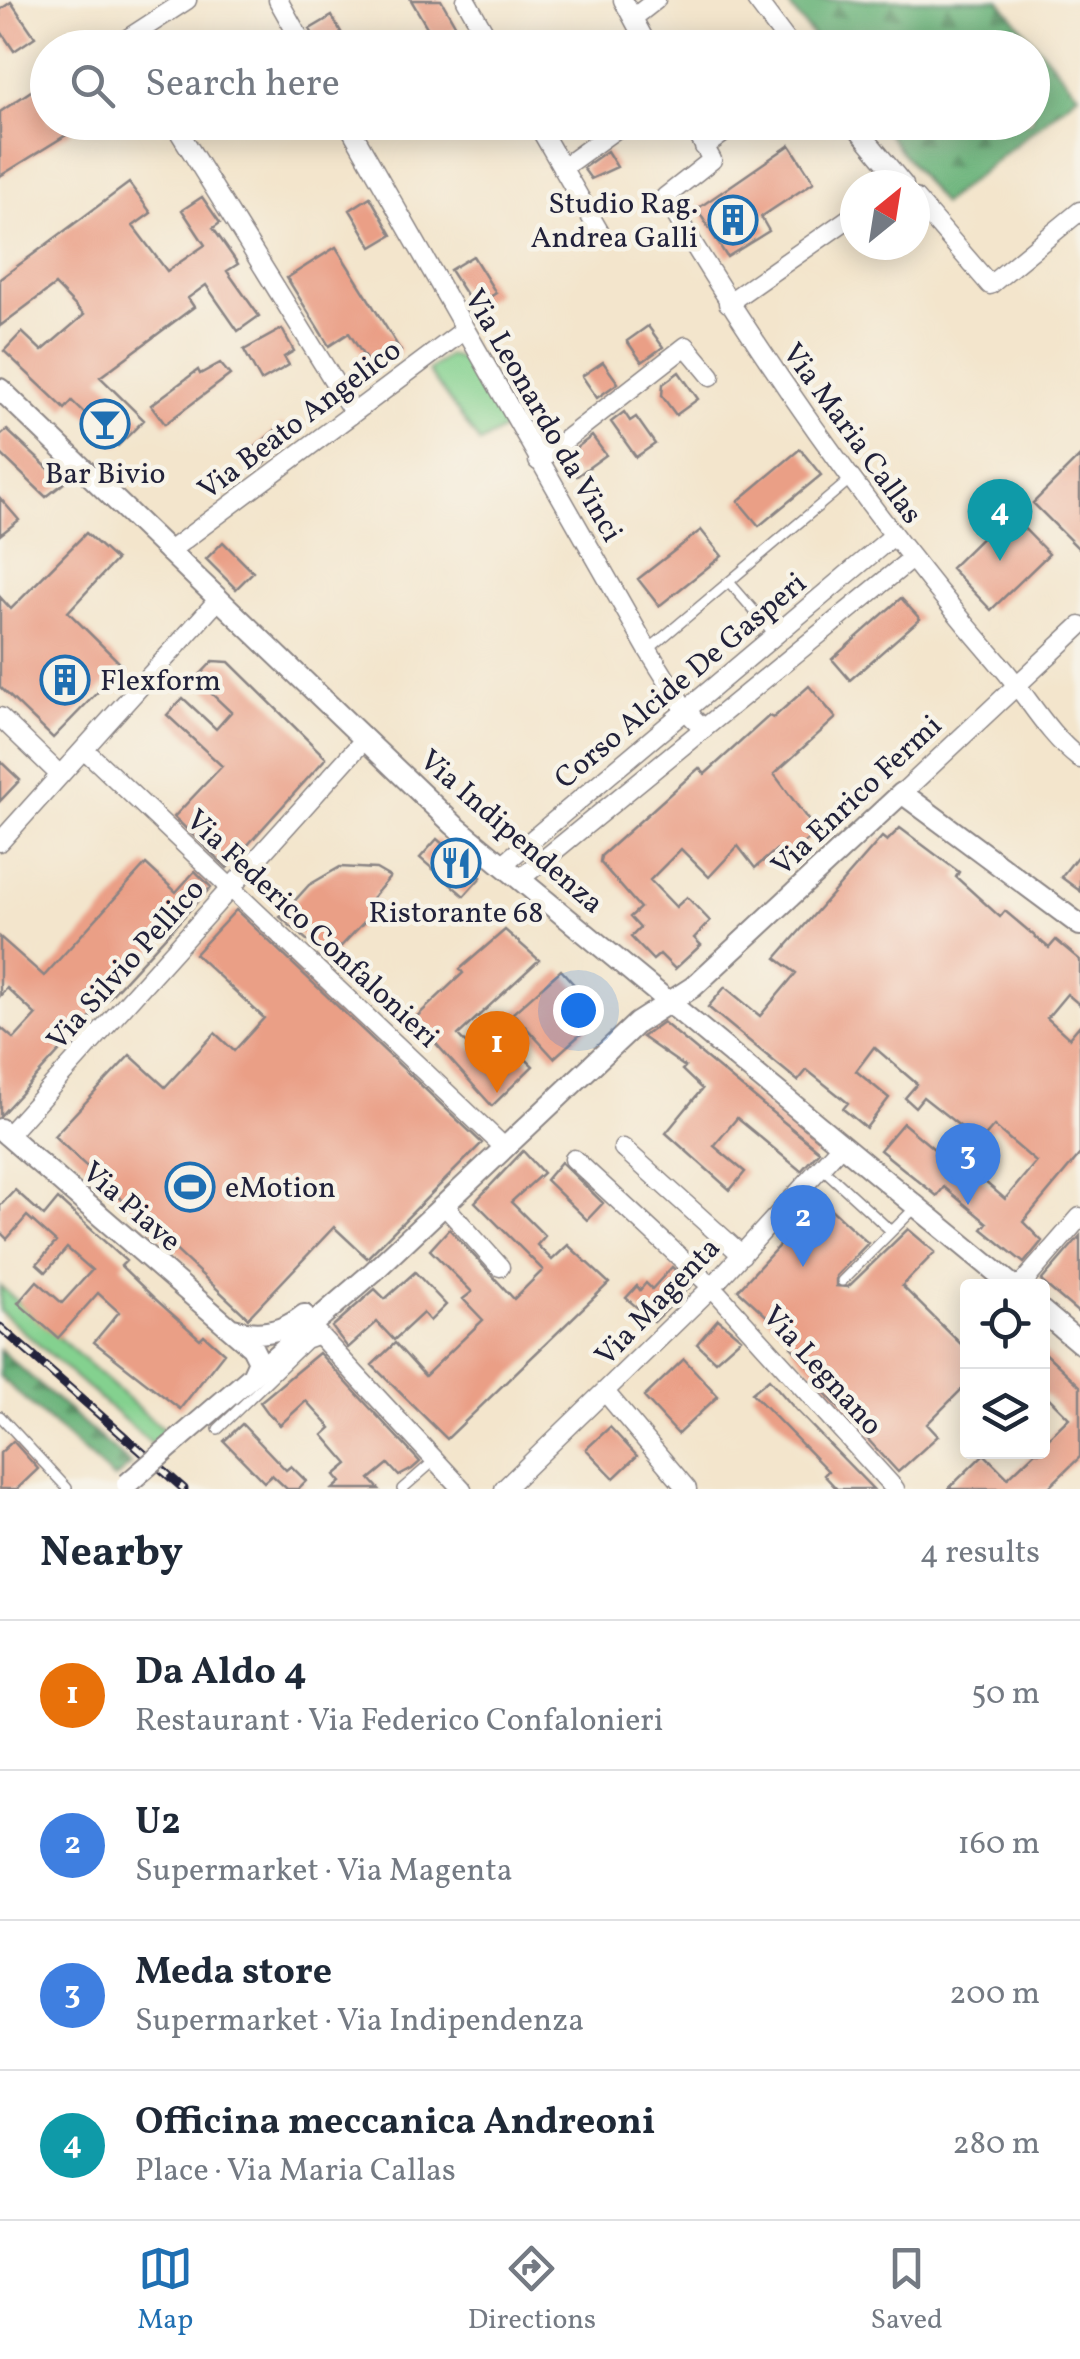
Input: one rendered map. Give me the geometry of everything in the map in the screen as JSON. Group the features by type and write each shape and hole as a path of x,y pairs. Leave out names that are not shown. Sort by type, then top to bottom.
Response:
{"street":[{"path":"144,30 187,0"},
{"path":"278,0 295,30"},
{"path":"466,0 483,30"},
{"path":"624,0 640,30"},
{"path":"633,18 656,0"},
{"path":"756,0 778,30"},
{"path":"184,140 353,412"},
{"name":"Via Leonardo da Vinci","path":"356,140 648,650 686,711 704,729"},
{"path":"546,140 600,233"},
{"path":"562,168 601,140"},
{"path":"700,140 704,147 714,140"},
{"path":"866,140 890,170"},
{"name":"Via Maria Callas","path":"704,147 712,160 665,198 728,303 885,519 910,560 1017,685 1064,748 1080,759"},
{"path":"930,215 990,285 1080,210"},
{"path":"728,303 840,225"},
{"name":"Via Beato Angelico","path":"168,552 463,331"},
{"path":"538,461 686,346 711,376"},
{"name":"Via Indipendenza","path":"0,389 364,740 502,865 1008,1279"},
{"name":"Corso Alcide De Gasperi","path":"502,865 894,536"},
{"name":"Corso Alcide De Gasperi","path":"520,880 910,560"},
{"path":"0,842 218,600"},
{"name":"Via Enrico Fermi","path":"374,1272 637,1023 693,987 1080,626"},
{"path":"0,717 60,776"},
{"name":"Via Silvio Pellico","path":"4,1132 364,740"},
{"name":"Via Federico Confalonieri","path":"84,749 505,1148"},
{"path":"902,793 1080,925"},
{"name":"Via Piave","path":"4,1132 255,1351 258,1360 253,1374"},
{"name":"Via Magenta","path":"504,1489 712,1287 842,1144"},
{"path":"623,1148 742,1255"},
{"name":"Via Legnano","path":"574,1159 712,1287 895,1489"},
{"path":"444,1205 500,1267"},
{"path":"1023,1279 1080,1217"},
{"path":"219,1323 251,1334 275,1331 374,1272"},
{"path":"124,1487 253,1374 316,1332 374,1272"},
{"path":"1050,1318 1080,1343"},
{"path":"219,1323 245,1356 246,1370 236,1388"},
{"path":"316,1332 462,1489"},
{"path":"606,1394 686,1489"}],"lane":[{"path":"648,650 852,478"},
{"path":"728,582 776,636"},
{"path":"822,1168 891,1231"},
{"path":"842,1281 916,1206"},
{"path":"218,1429 316,1332"},
{"path":"0,1416 67,1488"},
{"path":"402,1489 436,1460"}],"green space":[{"path":"785,0 999,0 1024,30 808,30"},
{"path":"1050,61 1078,94 1050,117"},
{"path":"892,140 1021,140 942,204 930,189 930,170 916,170"},
{"path":"448,355 471,361 507,427 480,443 428,371"},
{"path":"0,1286 167,1433 153,1445 0,1311"},
{"path":"0,1350 131,1465 114,1479 0,1377"}],"building":[{"path":"411,0 441,0 457,28 429,30"},
{"path":"11,2 30,30 30,40 14,51 0,30 0,10"},
{"path":"332,16 340,30 311,30"},
{"path":"30,92 30,140 58,140 0,176 0,112"},
{"path":"790,145 814,182 761,217 769,231 727,257 697,209"},
{"path":"607,151 617,167 591,179 583,168"},
{"path":"129,183 151,213 133,226 167,271 205,245 182,210 202,197 220,223 213,228 238,264 227,271 259,316 238,331 206,285 188,298 194,307 100,377 144,420 118,446 72,401 65,409 4,351 22,332 42,351 84,315 55,285 0,326 0,279"},
{"path":"370,197 392,235 372,247 350,210"},
{"path":"336,247 401,351 372,369 349,333 329,346 287,278"},
{"path":"473,256 496,293 474,307 450,270"},
{"path":"648,326 663,347 642,362 627,341"},
{"path":"282,329 294,351 284,357 289,365 261,381 244,350"},
{"path":"603,362 618,383 597,398 582,376"},
{"path":"220,363 230,375 165,424 151,405 198,370 200,374"},
{"path":"679,372 698,399 676,415 662,396 663,384"},
{"path":"624,412 630,421 636,417 655,444 636,457 611,422"},
{"path":"282,424 294,439 254,472 243,458"},
{"path":"7,430 64,483 46,497 0,453 0,436"},
{"path":"592,436 606,455 577,476 563,458"},
{"path":"800,449 821,475 759,526 738,501"},
{"path":"1080,456 1080,550 1033,503"},
{"path":"0,498 19,520 0,535"},
{"path":"1008,512 1049,554 991,610 951,568"},
{"path":"701,530 722,556 659,606 638,579"},
{"path":"86,533 116,560 68,612 123,666 53,738 0,687 0,597 11,609"},
{"path":"223,542 253,572 236,589 206,559"},
{"path":"901,598 920,619 850,680 832,659"},
{"path":"213,661 229,662 326,758 227,868 174,817 222,766 167,715 183,698 216,729 231,712 196,679"},
{"path":"809,686 836,718 774,774 817,832 784,860 776,850 755,868 738,846 709,877 681,849 650,880 676,907 687,897 710,921 694,938 701,945 675,969 660,954 653,960 631,937 640,928 630,917 640,908 600,862 601,856 699,768 705,774"},
{"path":"0,761 20,780 0,801"},
{"path":"900,828 959,872 956,877 1000,917 1005,911 1049,948 1056,940 1080,960 1080,1005 1067,994 1047,1018 1069,1038 1080,1025 1080,1154 1023,1222 1042,1241 1024,1263 982,1229 987,1223 944,1187 937,1196 880,1150 903,1123 959,1170 964,1164 1005,1199 1036,1162 994,1126 980,1142 923,1097 915,1107 905,1098 917,1084 874,1047 856,1071 889,1098 866,1128 843,1109 848,1103 807,1070 798,1081 708,1007 725,987 760,1016 796,973 776,958 882,837 887,841"},
{"path":"437,839 481,877 464,896 420,858"},
{"path":"1080,853 1080,891 1061,877"},
{"path":"146,864 176,892 195,871 211,887 0,1116 0,1027 14,1039 36,1015 7,988 0,996 0,937 44,976"},
{"path":"340,867 376,869 390,877 372,898 380,905 329,959 280,917 309,885"},
{"path":"236,910 482,1143 367,1258 334,1227 248,1318 54,1136 130,1055 165,1087 215,1033 234,1051 264,1018 195,954"},
{"path":"505,930 539,960 458,1035 472,1050 495,1029 533,1066 492,1106 414,1019 463,973 460,969"},
{"path":"561,970 586,998 576,1007 592,1024 554,1058 513,1013"},
{"path":"663,1022 819,1151 801,1171 737,1118 714,1146 745,1172 730,1190 666,1133 702,1089 682,1070 685,1067 642,1037"},
{"path":"523,1151 543,1173 511,1202 545,1236 537,1245 552,1260 568,1245 609,1283 447,1439 372,1365 395,1343 425,1376 483,1320 463,1299 472,1292 430,1250 449,1229 514,1299 543,1270 475,1202"},
{"path":"561,1162 603,1203 587,1220 546,1180"},
{"path":"15,1190 44,1216 58,1199 126,1261 121,1266 153,1297 200,1339 204,1335 224,1353 180,1409 94,1342 119,1312 98,1293 58,1338 18,1303 37,1281 62,1303 92,1270 67,1248 46,1272 37,1264 56,1242 27,1216 7,1239 0,1232 0,1206"},
{"path":"821,1200 868,1243 836,1276 836,1286 848,1287 908,1229 935,1252 902,1286 960,1343 960,1391 927,1424 938,1436 898,1472 816,1383 821,1378 791,1347 795,1342 738,1290"},
{"path":"1080,1236 1080,1314 1050,1289 1050,1279 1043,1279"},
{"path":"672,1267 692,1285 654,1322 626,1298 637,1286 640,1290 646,1283 652,1289"},
{"path":"415,1272 446,1305 430,1321 423,1313 394,1340 377,1322 348,1348 332,1327 375,1289 385,1299"},
{"path":"718,1319 741,1338 715,1361 697,1344"},
{"path":"319,1353 420,1462 412,1469 399,1476 388,1464 370,1479 379,1489 333,1489 341,1482 335,1475 348,1464 323,1435 331,1428 306,1401 280,1425 268,1413 260,1402"},
{"path":"1050,1358 1080,1386 1080,1457 1047,1489 948,1489 979,1459 989,1459 1008,1478 1028,1459 1050,1459 1050,1436 1069,1418 1050,1399"},
{"path":"684,1359 718,1396 678,1434 644,1397"},
{"path":"769,1379 873,1489 837,1489 824,1475 828,1471 752,1393"},
{"path":"242,1424 286,1470 291,1466 306,1481 298,1489 287,1489 272,1475 264,1482 224,1441"},
{"path":"610,1427 637,1456 614,1478 586,1449"},
{"path":"13,1441 38,1469 17,1489 0,1489 0,1453"}],"railway":[{"path":"0,1327 184,1489"}],"place":[{"name":"Studio Rag. Andrea Galli","path":"733,220"},
{"name":"Bar Bivio","path":"105,424"},
{"name":"Officina meccanica Andreoni","path":"1000,561"},
{"name":"Flexform","path":"65,680"},
{"name":"Ristorante 68","path":"456,863"},
{"name":"Da Aldo 4","path":"497,1093"},
{"name":"eMotion","path":"190,1187"},
{"name":"Meda store","path":"968,1205"},
{"name":"U2","path":"803,1267"}]}
